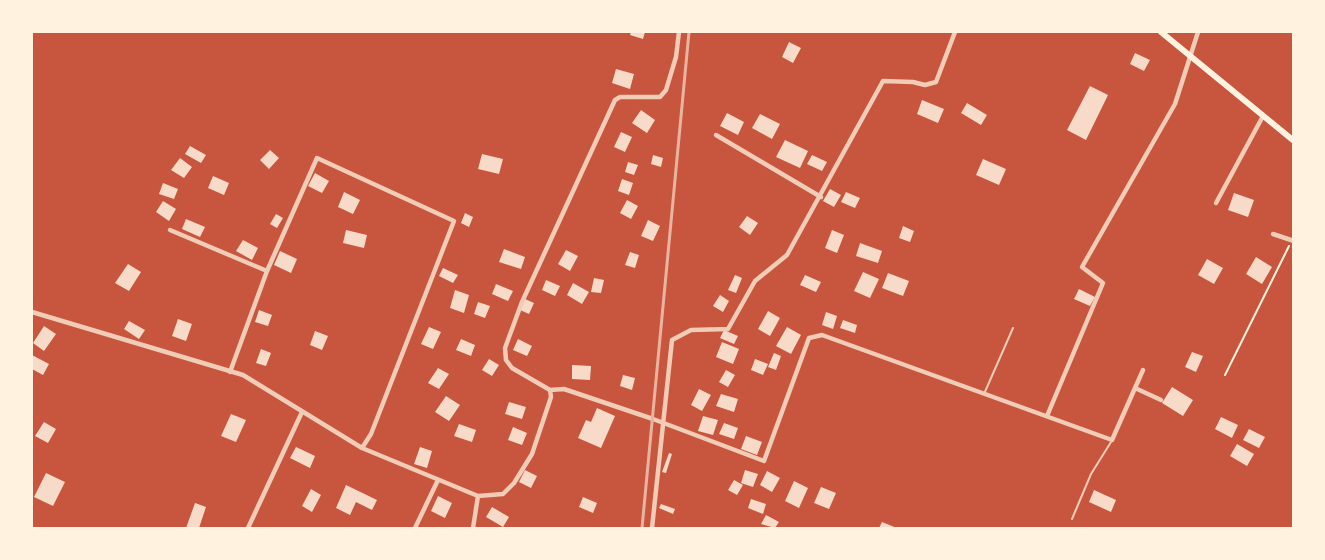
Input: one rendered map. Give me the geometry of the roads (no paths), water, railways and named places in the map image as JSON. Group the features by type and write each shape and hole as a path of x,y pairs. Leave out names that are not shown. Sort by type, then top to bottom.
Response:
{"main road":[{"path":"1161,32 1293,141"}],"street":[{"path":"679,32 676,57 666,90 660,97 620,97 615,100 522,302 505,348 506,360 512,368 550,390 564,389 661,422 764,461 809,338 822,335 1112,440 1143,370"},
{"path":"652,528 661,422 672,340 692,330 728,329 755,281 787,255 883,81 913,82 925,85 936,82 955,32"},
{"path":"1047,416 1103,283 1082,267 1175,104 1198,32"},
{"path":"1216,202 1263,116"},
{"path":"716,135 821,197"},
{"path":"230,372 267,271 317,158 454,221 371,434 362,448"},
{"path":"170,230 267,271"},
{"path":"1273,234 1293,241"},
{"path":"32,312 243,375 362,448 478,496 503,494 514,483 532,454 551,397 550,390"},
{"path":"1135,388 1161,400"},
{"path":"248,528 302,412"},
{"path":"415,528 438,480"},
{"path":"473,528 478,496"}],"lane":[{"path":"984,394 1013,328"},
{"path":"1072,519 1091,474 1112,440"}],"railway":[{"path":"642,528 689,32"}]}
